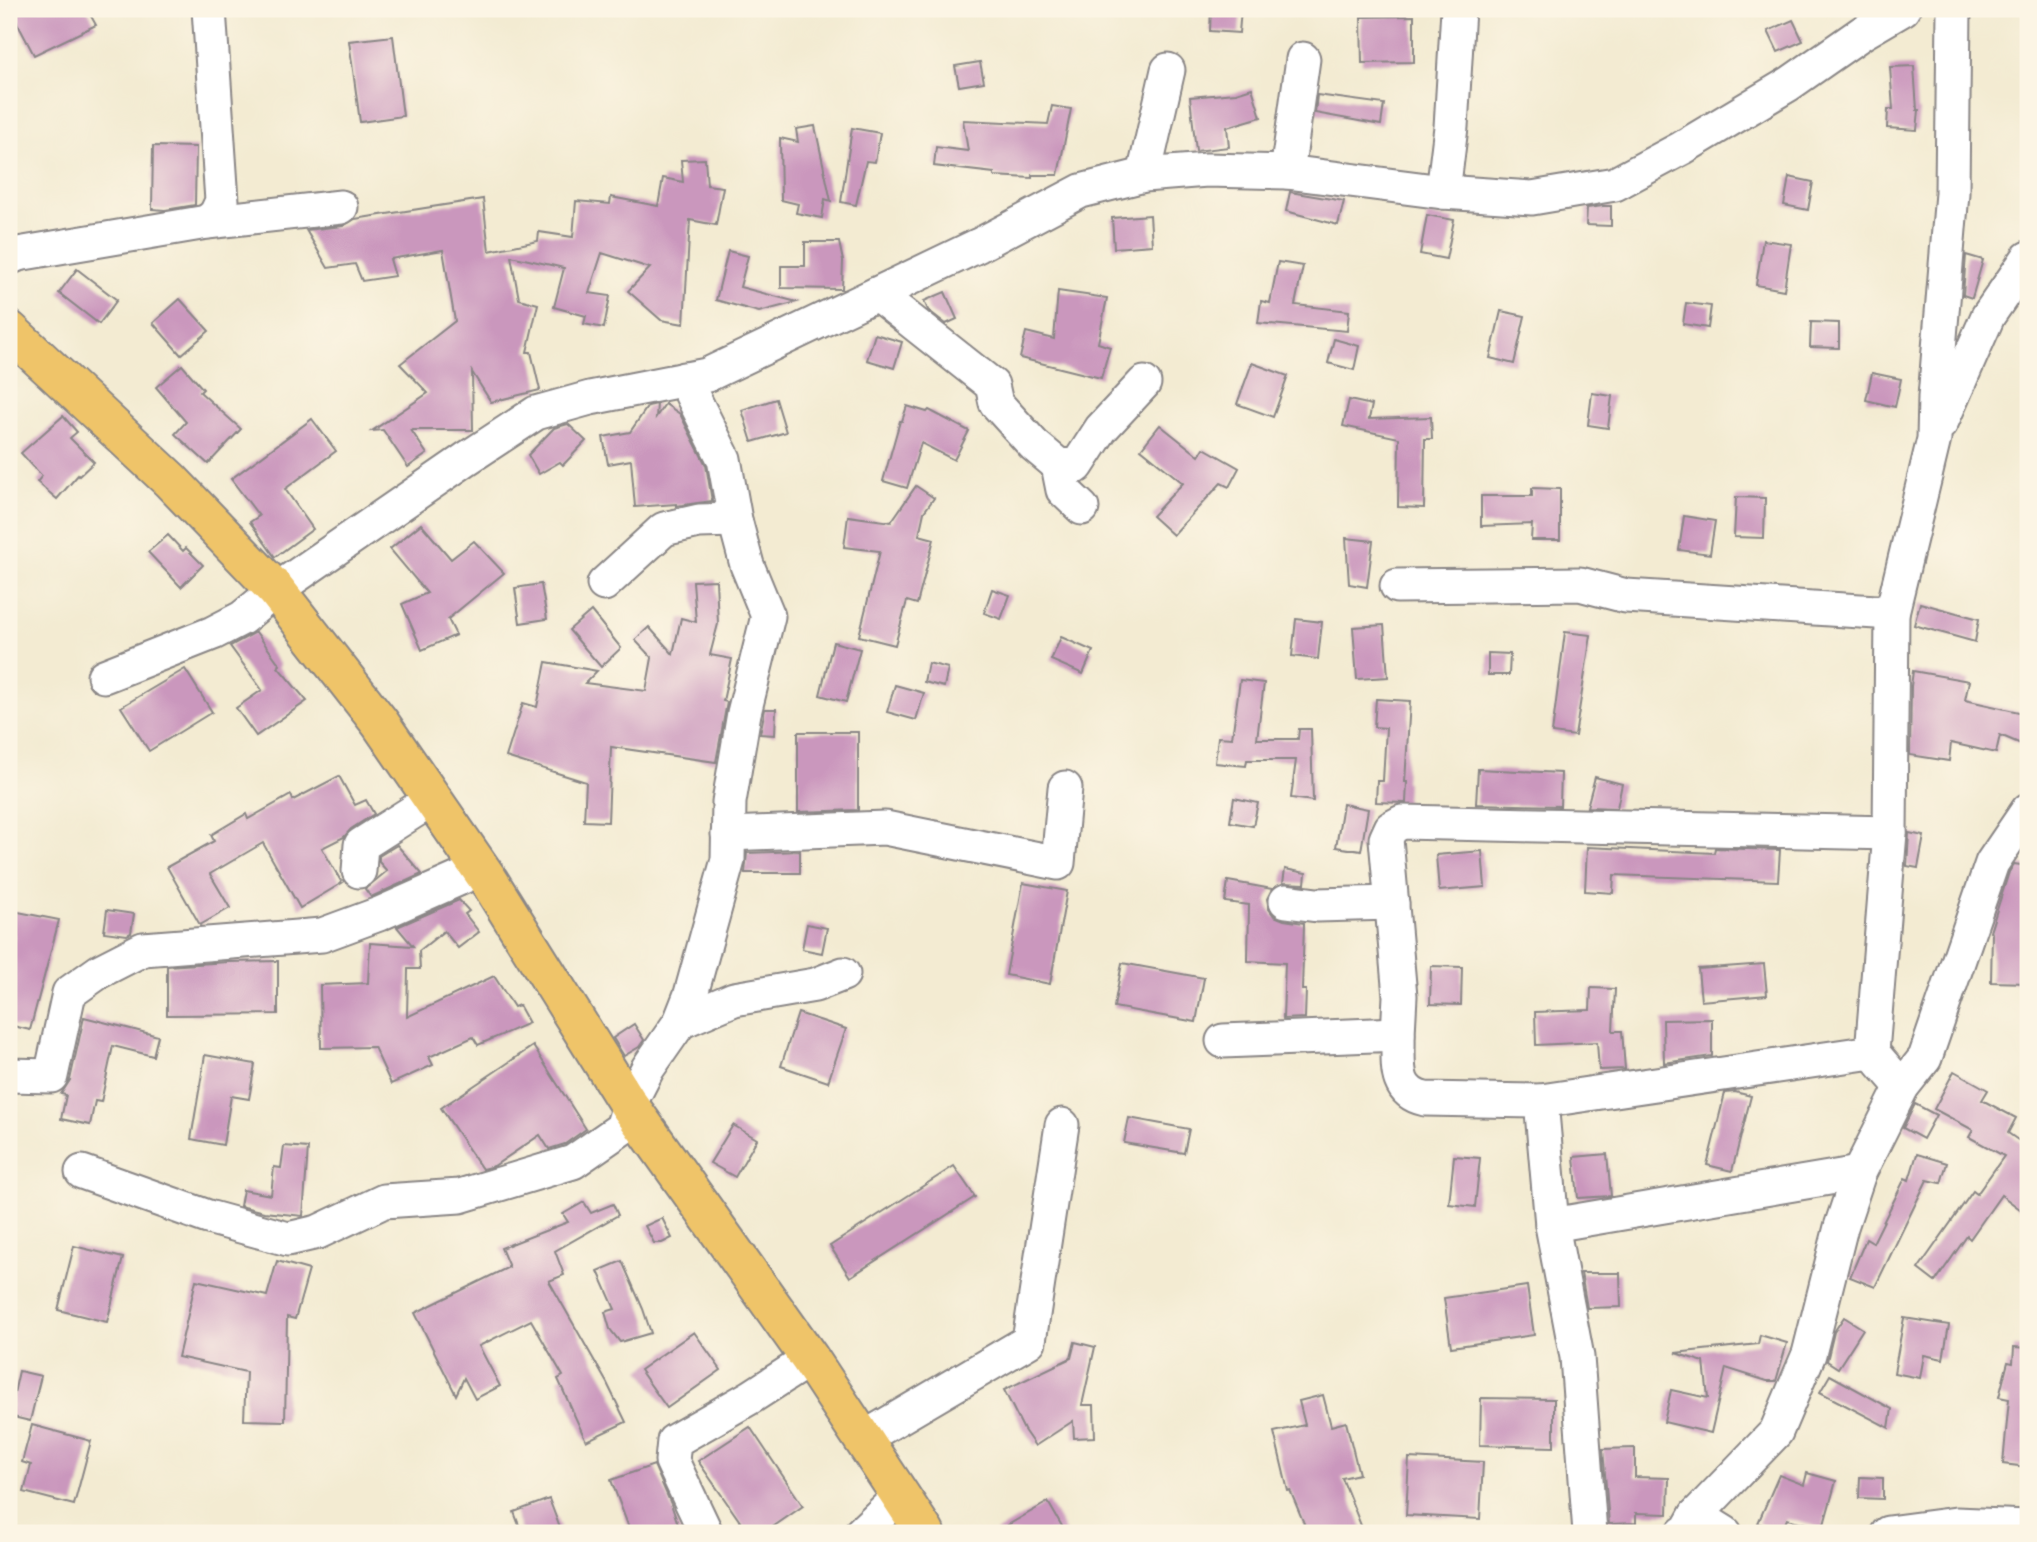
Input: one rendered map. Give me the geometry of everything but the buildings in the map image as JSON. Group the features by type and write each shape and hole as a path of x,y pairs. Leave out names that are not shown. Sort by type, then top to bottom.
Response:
{"main road":[{"path":"9,330 170,480 276,590 380,723 481,869 629,1105 810,1359 925,1533"}],"street":[{"path":"207,222 216,214 222,201 209,9"},
{"path":"1443,192 1451,127 1458,9"},
{"path":"104,676 242,618 276,590 536,413 590,398 707,375 979,245 1081,191 1144,175 1207,170 1287,172 1443,192 1532,198 1615,184 1682,148 1789,84 1862,33 1903,9"},
{"path":"1934,439 1952,193 1954,9"},
{"path":"1287,172 1303,59"},
{"path":"1144,175 1168,70"},
{"path":"9,258 18,254 207,222 341,207"},
{"path":"1902,1087 1872,1052 1890,833 1892,613 1934,439 1988,316 2028,258"},
{"path":"877,294 992,385 996,403 1034,445 1058,466 1063,490 1082,508"},
{"path":"82,1172 208,1217 288,1239 318,1232 384,1201 460,1196 573,1162 622,1128 629,1105 648,1068 680,1022 691,994 728,860 729,802 744,713 768,617 747,565 735,520 724,459 684,379"},
{"path":"1058,466 1077,466 1101,429 1144,383"},
{"path":"604,584 664,529 699,521 735,520"},
{"path":"1397,586 1580,584 1626,596 1892,613"},
{"path":"728,834 885,828 1058,863 1065,788"},
{"path":"359,871 362,845 433,799"},
{"path":"1725,1533 1690,1524 1776,1432 1809,1354 1841,1227 1859,1173 1902,1087 1925,1058 1932,1043 1992,863 2028,810"},
{"path":"1872,1052 1541,1101 1425,1099 1411,1096 1401,1083 1399,996 1386,839 1391,828 1402,822 1890,833"},
{"path":"9,1075 51,1076 69,993 100,971 143,949 322,934 379,914 481,869"},
{"path":"1286,901 1317,905 1392,903"},
{"path":"680,1022 734,999 815,985 843,974"},
{"path":"1223,1041 1398,1034"},
{"path":"1541,1101 1552,1225 1577,1357 1590,1533"},
{"path":"864,1438 1029,1341 1062,1125"},
{"path":"1552,1225 1859,1173"},
{"path":"706,1533 672,1461 674,1440 751,1397 810,1359"},
{"path":"861,1533 901,1495"},
{"path":"1888,1533 1956,1524 2028,1527"}]}
